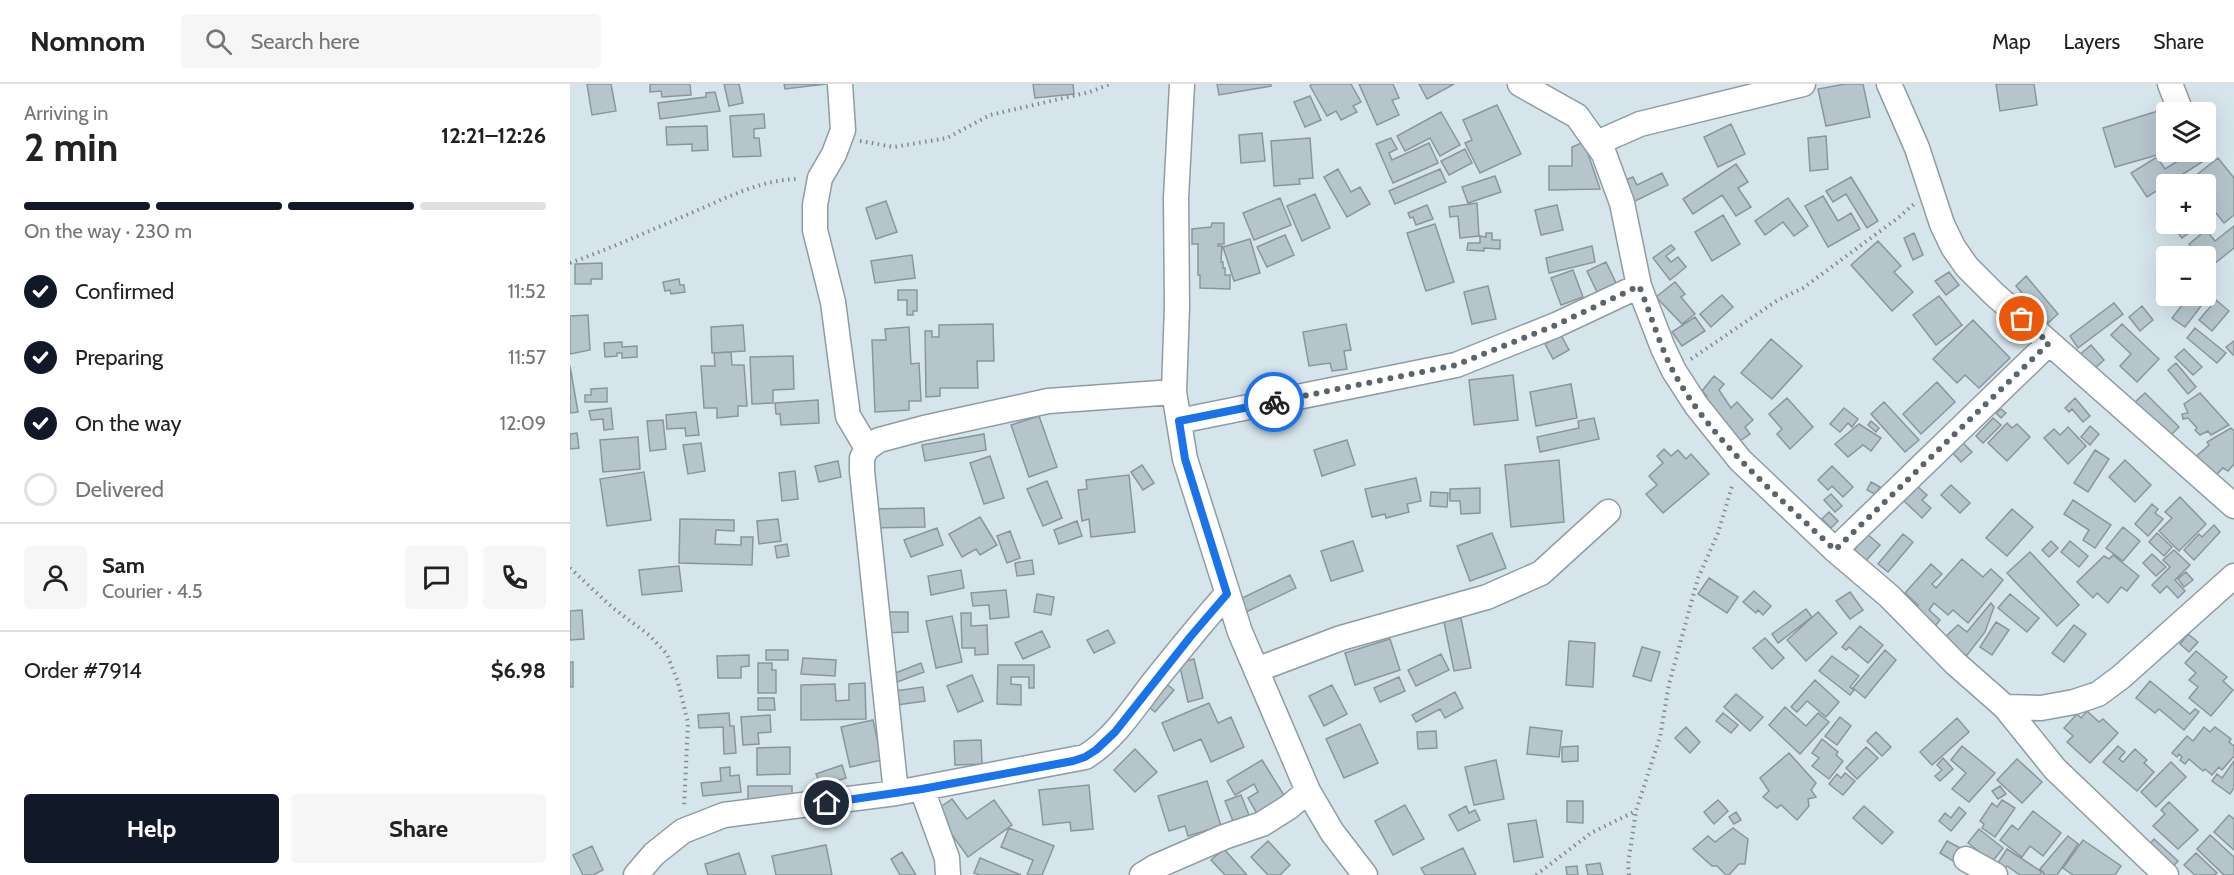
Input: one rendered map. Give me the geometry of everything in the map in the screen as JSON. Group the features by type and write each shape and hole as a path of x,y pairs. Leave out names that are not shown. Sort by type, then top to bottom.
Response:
{"street":[{"path":"840,84 843,130 834,154 820,178 815,205 815,230 833,302 848,416 867,448"},
{"path":"1182,84 1176,198 1177,306 1174,392 1185,459 1227,594 1256,670 1308,791 1332,832 1365,875"},
{"path":"1521,84 1577,116 1604,154 1622,203 1639,286 1674,371 1696,405 1740,460 1835,550 1889,596 1955,663 2005,707 2055,769 2154,871"},
{"path":"1597,143 1640,124 1803,84"},
{"path":"2170,84 2177,102"},
{"path":"1897,86 1930,190 1953,247 1967,267 1994,294 2234,506"},
{"path":"1179,421 1456,365 1556,325 1639,286"},
{"path":"1835,550 2049,343"},
{"path":"896,793 862,471 861,458 867,448 879,440 924,428 1048,400 1174,392"},
{"path":"1256,670 1341,638 1486,597 1541,573 1608,512"},
{"path":"2005,707 2041,708 2074,702 2098,693 2121,677 2234,576"},
{"path":"636,875 654,854 683,831 724,815 922,789 1085,757 1115,732 1227,594"},
{"path":"922,789 947,858 948,875"},
{"path":"1142,875 1224,837 1262,824 1289,807 1308,791"},
{"path":"1966,859 1995,875"}],"path":[{"path":"841,136 894,147 947,138 990,115 1090,92 1110,84"},
{"path":"570,263 734,195 780,179 820,178"},
{"path":"1674,371 1778,300 1803,288 1898,218 1930,190"},
{"path":"1629,875 1628,866 1636,811 1660,737 1669,684 1698,578 1718,533 1740,460"},
{"path":"570,568 667,654 678,682 688,723 683,831"},
{"path":"1536,875 1591,833 1636,811"}],"building":[{"path":"587,84 611,84 616,111 592,115"},
{"path":"650,84 690,84 691,95 662,97 661,91 650,92"},
{"path":"724,84 739,84 743,103 729,106"},
{"path":"784,84 826,84 785,89"},
{"path":"1033,84 1073,84 1074,94 1035,98"},
{"path":"1217,84 1271,84 1271,86 1219,95"},
{"path":"1312,84 1351,84 1361,102 1353,106 1357,112 1341,120 1336,111 1327,116 1310,86"},
{"path":"1359,84 1393,84 1399,98 1392,100 1399,115 1377,125"},
{"path":"1419,84 1454,84 1427,99"},
{"path":"1845,84 1863,84 1870,117 1826,126 1818,89"},
{"path":"1996,84 2034,84 2037,105 2000,111"},
{"path":"715,92 720,111 660,119 658,103 706,97 706,93"},
{"path":"1310,96 1321,120 1305,127 1294,102"},
{"path":"1497,105 1521,154 1480,173 1465,143 1472,140 1463,120"},
{"path":"1441,112 1460,145 1440,156 1430,138 1405,151 1397,136"},
{"path":"2156,112 2156,155 2115,167 2103,128"},
{"path":"764,114 765,128 754,129 754,138 759,138 761,156 733,157 730,116"},
{"path":"1731,124 1745,154 1718,167 1704,137"},
{"path":"707,126 708,150 692,151 692,144 667,145 666,127"},
{"path":"1262,133 1265,161 1241,163 1239,135"},
{"path":"1826,136 1828,169 1810,171 1808,138"},
{"path":"1310,138 1313,178 1299,179 1300,184 1274,186 1271,141"},
{"path":"1391,138 1397,149 1389,153 1392,160 1429,143 1438,163 1393,183 1376,144"},
{"path":"1584,142 1600,189 1549,190 1549,166 1572,166 1572,147"},
{"path":"1465,149 1472,163 1449,175 1441,161"},
{"path":"2156,158 2156,162 2160,162 2165,169 2176,162 2202,162 2183,174 2156,174 2156,191 2147,197 2131,173"},
{"path":"2218,158 2234,178 2234,215 2224,223 2216,213 2216,174 2198,174 2216,162"},
{"path":"1736,164 1748,182 1738,188 1751,207 1736,216 1722,195 1693,214 1683,199"},
{"path":"1338,169 1351,192 1360,187 1370,204 1347,217 1324,177"},
{"path":"1440,169 1446,182 1395,204 1389,191"},
{"path":"1662,173 1668,185 1633,202 1623,181 1633,177 1637,185"},
{"path":"1495,176 1501,192 1468,203 1462,187"},
{"path":"1851,177 1878,221 1867,228 1846,194 1833,202 1826,191"},
{"path":"1315,194 1330,228 1302,241 1287,206"},
{"path":"1823,196 1838,221 1851,213 1860,229 1828,247 1805,206"},
{"path":"1280,198 1291,225 1254,240 1243,213"},
{"path":"1788,198 1808,226 1794,236 1783,222 1765,235 1755,221"},
{"path":"886,201 897,232 876,239 866,208"},
{"path":"1477,203 1479,236 1460,238 1458,216 1450,217 1449,207"},
{"path":"1427,205 1433,219 1416,225 1413,217 1410,218 1408,213"},
{"path":"1557,205 1563,230 1541,235 1535,210"},
{"path":"1723,215 1740,244 1712,261 1695,232"},
{"path":"1212,223 1224,223 1224,244 1218,244 1218,246 1222,246 1221,262 1225,268 1225,275 1230,275 1230,289 1200,288 1198,244 1192,244 1192,229 1211,227"},
{"path":"1435,224 1454,282 1426,291 1407,233"},
{"path":"2234,226 2234,248 2216,262 2216,246 2191,246 2189,244 2201,234 2209,234 2215,241"},
{"path":"1486,233 1492,233 1492,240 1500,240 1500,249 1467,250 1468,243 1480,243 1480,236 1486,237"},
{"path":"1914,233 1923,255 1913,260 1904,238"},
{"path":"1285,235 1294,255 1267,267 1257,247"},
{"path":"1250,239 1260,273 1234,281 1223,247"},
{"path":"1878,241 1901,266 1894,272 1913,292 1892,311 1851,265"},
{"path":"1671,245 1675,249 1666,256 1671,262 1678,257 1686,267 1670,280 1653,258"},
{"path":"1592,246 1595,262 1549,273 1546,258"},
{"path":"912,255 915,278 875,283 871,261"},
{"path":"1606,262 1616,283 1597,292 1587,271"},
{"path":"602,263 602,279 591,279 591,284 575,284 575,264"},
{"path":"1573,270 1583,297 1561,305 1551,278"},
{"path":"1949,272 1959,285 1946,295 1935,281"},
{"path":"2026,276 2058,314 2048,323 2016,286"},
{"path":"679,279 680,285 684,285 685,292 671,294 670,290 665,291 663,282"},
{"path":"1675,282 1685,294 1681,297 1695,314 1682,324 1656,297"},
{"path":"1488,286 1496,319 1472,324 1464,292"},
{"path":"898,290 917,290 917,311 913,311 913,315 907,315 907,300 898,300"},
{"path":"1722,295 1733,307 1711,327 1700,314"},
{"path":"1939,296 1962,325 1936,345 1913,315"},
{"path":"2216,300 2229,311 2212,331 2199,320 2211,306 2216,306"},
{"path":"2114,303 2123,314 2078,348 2070,336"},
{"path":"2142,306 2153,320 2140,331 2129,317"},
{"path":"2181,306 2201,306 2185,327 2172,318"},
{"path":"588,315 590,350 570,354 570,316"},
{"path":"1695,317 1705,331 1682,346 1672,332"},
{"path":"1973,320 2010,358 1979,388 1965,375 1957,383 1933,359"},
{"path":"993,324 994,361 977,361 978,388 940,388 940,396 926,397 925,331 932,331 932,337 939,337 939,325"},
{"path":"1346,324 1351,350 1344,351 1347,369 1332,371 1330,363 1309,366 1303,332"},
{"path":"2122,324 2159,359 2137,382 2120,366 2131,354 2111,335"},
{"path":"743,325 745,351 712,353 711,327"},
{"path":"909,327 911,364 919,363 921,401 909,401 909,410 875,412 872,340 886,340 885,329"},
{"path":"2195,328 2226,353 2217,363 2187,338"},
{"path":"1561,335 1569,350 1553,359 1545,344"},
{"path":"1771,339 1802,366 1772,399 1741,373"},
{"path":"2234,341 2234,354 2233,355 2226,347"},
{"path":"622,342 622,347 637,346 637,357 622,358 622,353 617,353 617,356 605,357 604,343"},
{"path":"2091,345 2104,360 2092,371 2078,356"},
{"path":"2184,349 2202,367 2193,375 2175,357"},
{"path":"731,352 732,365 744,365 747,406 738,406 738,416 717,418 717,408 704,408 701,366 715,366 714,353"},
{"path":"793,356 794,389 773,390 773,403 752,404 750,357"},
{"path":"2176,363 2196,387 2188,394 2168,370"},
{"path":"570,366 578,412 570,413"},
{"path":"1513,375 1518,420 1474,425 1469,380"},
{"path":"1714,376 1724,384 1719,390 1731,408 1737,402 1753,420 1745,427 1750,434 1734,445 1701,400 1707,396 1702,391"},
{"path":"1937,382 1955,402 1921,434 1903,414"},
{"path":"1571,384 1577,418 1536,426 1530,392"},
{"path":"607,388 607,402 585,402 585,395 591,395 591,389"},
{"path":"2145,393 2179,427 2168,438 2134,403"},
{"path":"2200,393 2229,425 2211,435 2208,431 2200,435 2188,418 2183,419 2182,414 2188,413 2184,404"},
{"path":"1787,398 1813,427 1790,449 1777,434 1782,429 1769,414"},
{"path":"2075,398 2090,416 2083,422 2072,409 2069,412 2065,408"},
{"path":"818,400 819,423 781,425 780,414 776,414 775,403"},
{"path":"1884,402 1919,440 1905,452 1871,414"},
{"path":"611,408 613,429 604,430 603,419 591,420 589,411"},
{"path":"1844,408 1858,419 1852,427 1848,423 1840,432 1830,424"},
{"path":"2001,409 2006,413 2001,418 1996,413"},
{"path":"696,412 699,435 686,436 685,428 667,429 666,415"},
{"path":"1039,416 1057,467 1029,477 1011,425"},
{"path":"1594,418 1599,439 1540,452 1537,437 1579,428 1578,421"},
{"path":"1993,418 2001,425 1983,443 1976,436"},
{"path":"663,420 666,449 650,451 647,421"},
{"path":"1871,421 1879,428 1876,432 1868,425"},
{"path":"2007,423 2012,428 2017,424 2030,437 2007,461 1988,443"},
{"path":"1859,424 1881,438 1871,451 1863,445 1848,457 1835,444"},
{"path":"2090,426 2099,434 2090,445 2081,437"},
{"path":"2068,427 2086,446 2068,464 2044,438 2054,429 2060,435"},
{"path":"2231,428 2234,431 2234,464 2228,471 2223,468 2214,477 2191,461 2209,445 2207,442"},
{"path":"577,433 579,448 570,449 570,434"},
{"path":"984,434 986,450 925,461 922,445"},
{"path":"638,437 640,469 603,472 600,440"},
{"path":"1347,440 1355,465 1322,476 1314,450"},
{"path":"1960,440 1972,452 1961,462 1950,450"},
{"path":"701,443 705,471 688,474 683,445"},
{"path":"1664,449 1671,456 1678,450 1686,459 1691,454 1709,474 1663,513 1646,494 1657,485 1649,476 1663,463 1657,456"},
{"path":"2095,450 2109,459 2088,492 2074,483"},
{"path":"990,456 1004,498 984,504 970,463"},
{"path":"1559,460 1564,522 1511,527 1505,465"},
{"path":"2125,460 2151,485 2135,502 2109,477"},
{"path":"838,461 841,477 819,482 815,466"},
{"path":"1142,465 1154,483 1143,490 1131,472"},
{"path":"1832,466 1853,487 1843,497 1832,486 1828,490 1818,480"},
{"path":"795,471 798,499 782,501 779,473"},
{"path":"644,472 651,520 607,526 600,479"},
{"path":"1129,475 1135,532 1091,537 1089,519 1082,521 1078,490 1087,489 1086,480"},
{"path":"1416,478 1421,501 1407,504 1409,512 1386,518 1385,514 1372,517 1365,489"},
{"path":"1047,481 1062,518 1043,526 1027,489"},
{"path":"1871,482 1880,487 1875,494 1867,490"},
{"path":"1951,485 1970,503 1960,513 1941,495"},
{"path":"1917,486 1927,495 1922,500 1931,508 1922,518 1904,501"},
{"path":"1480,488 1480,513 1461,514 1460,501 1450,501 1450,489"},
{"path":"1431,492 1448,493 1447,507 1430,506"},
{"path":"1831,494 1842,506 1835,512 1824,500"},
{"path":"2180,497 2206,524 2179,551 2159,531 2172,518 2165,512"},
{"path":"2073,500 2111,525 2095,548 2083,540 2089,530 2064,514"},
{"path":"2152,504 2158,509 2155,513 2163,519 2148,536 2135,524"},
{"path":"924,508 925,527 870,528 870,509"},
{"path":"2012,509 2033,527 2007,556 1986,538"},
{"path":"1829,512 1838,521 1831,528 1822,519"},
{"path":"980,517 997,545 980,555 976,549 962,557 949,534"},
{"path":"680,519 734,520 734,531 716,530 715,544 741,545 741,537 753,537 752,565 679,563"},
{"path":"778,519 781,541 759,544 757,521"},
{"path":"1077,521 1082,536 1059,544 1054,530"},
{"path":"2214,525 2220,532 2194,560 2184,550 2199,534 2202,537"},
{"path":"2123,527 2140,541 2123,561 2106,548"},
{"path":"937,528 943,545 911,557 904,540"},
{"path":"1010,531 1020,558 1007,563 997,536"},
{"path":"1492,533 1506,568 1470,581 1457,546"},
{"path":"2157,533 2172,547 2164,556 2149,542"},
{"path":"1867,534 1880,545 1864,563 1852,553"},
{"path":"1903,534 1913,542 1888,572 1878,564"},
{"path":"1353,541 1363,571 1331,581 1321,551"},
{"path":"2051,541 2058,548 2049,557 2042,550"},
{"path":"2070,541 2088,556 2079,567 2061,552"},
{"path":"787,544 789,556 777,558 775,546"},
{"path":"2174,550 2190,565 2175,580 2185,591 2178,598 2167,586 2160,593 2152,585 2170,567 2163,560"},
{"path":"2030,552 2079,605 2057,626 2007,573"},
{"path":"2152,554 2166,567 2156,576 2143,563"},
{"path":"2113,555 2139,576 2127,591 2121,587 2108,603 2097,593 2093,598 2077,582 2104,556 2109,559"},
{"path":"1962,559 1983,577 1991,569 2003,580 1968,623 1953,610 1948,615 1934,603 1929,610 1940,620 1931,631 1911,613 1918,605 1905,593 1931,564 1942,574 1932,584 1936,588"},
{"path":"1032,560 1034,574 1017,576 1015,563"},
{"path":"679,566 682,591 642,595 639,570"},
{"path":"961,570 964,588 931,595 928,576"},
{"path":"2186,572 2193,580 2184,587 2178,579"},
{"path":"1290,575 1296,588 1244,613 1238,600"},
{"path":"1709,578 1738,597 1727,613 1698,594"},
{"path":"1006,590 1009,617 990,619 989,605 973,606 971,593"},
{"path":"1754,591 1771,606 1763,615 1758,610 1756,613 1743,602"},
{"path":"1850,592 1863,610 1850,619 1836,601"},
{"path":"1037,594 1054,597 1051,615 1034,612"},
{"path":"2010,594 2039,618 2027,632 1998,608"},
{"path":"1991,603 1994,607 1985,632 1964,659 1943,639 1958,625 1967,632"},
{"path":"1806,609 1812,617 1778,643 1772,634"},
{"path":"582,610 584,639 570,640 570,611"},
{"path":"882,612 908,612 908,632 883,633"},
{"path":"1818,612 1837,633 1806,661 1787,640"},
{"path":"961,613 971,613 971,626 987,625 988,654 975,655 975,648 962,648"},
{"path":"952,616 962,662 936,668 926,621"},
{"path":"1461,618 1471,668 1454,671 1444,622"},
{"path":"1996,622 2009,630 1992,655 1980,647"},
{"path":"2074,625 2086,634 2064,662 2052,653"},
{"path":"1860,626 1883,645 1868,663 1849,647 1846,650 1842,647"},
{"path":"1108,630 1115,643 1094,653 1087,640"},
{"path":"1042,631 1050,647 1023,659 1015,643"},
{"path":"2188,634 2198,642 2189,652 2180,644"},
{"path":"1765,638 1784,658 1772,669 1753,648"},
{"path":"1390,639 1400,670 1355,685 1345,653"},
{"path":"1569,641 1595,643 1593,687 1566,685"},
{"path":"1642,647 1660,652 1651,681 1633,676"},
{"path":"766,650 788,650 788,660 766,660"},
{"path":"1885,650 1896,660 1865,698 1853,688"},
{"path":"2196,651 2227,677 2223,681 2233,690 2211,716 2189,698 2198,687 2189,680 2196,673 2185,663"},
{"path":"1441,654 1449,670 1416,686 1408,670"},
{"path":"749,655 749,666 741,667 741,678 718,678 717,656"},
{"path":"1832,656 1859,676 1850,687 1854,690 1850,695 1819,671"},
{"path":"803,658 836,660 835,676 801,674"},
{"path":"1194,659 1203,698 1188,702 1179,663"},
{"path":"570,662 573,662 573,687 570,687"},
{"path":"758,663 772,663 772,670 776,670 776,693 758,693"},
{"path":"921,663 924,672 897,682 893,674"},
{"path":"998,665 1034,665 1034,688 1029,688 1029,677 1011,677 1011,684 1021,685 1021,705 997,704"},
{"path":"972,675 983,701 958,712 947,686"},
{"path":"1399,677 1405,691 1380,702 1374,688"},
{"path":"1815,680 1839,702 1826,717 1807,701 1797,712 1791,707"},
{"path":"1163,681 1174,690 1155,712 1144,703"},
{"path":"2150,681 2190,714 2195,709 2199,712 2184,730 2159,709 2155,713 2136,698"},
{"path":"865,683 866,719 801,720 801,685 835,684 836,701 849,700 849,684"},
{"path":"1332,685 1347,714 1324,726 1309,696"},
{"path":"923,687 925,701 897,705 895,691"},
{"path":"1455,692 1463,708 1445,718 1440,709 1416,722 1412,715"},
{"path":"1736,694 1763,717 1750,731 1724,707"},
{"path":"758,698 774,698 775,710 758,710"},
{"path":"1209,703 1218,723 1231,717 1244,747 1211,762 1201,739 1174,751 1162,723"},
{"path":"1785,707 1806,726 1818,713 1829,722 1800,754 1769,725"},
{"path":"2087,711 2099,722 2103,719 2118,733 2090,763 2067,742 2073,736 2064,728 2077,714 2081,718"},
{"path":"729,713 730,726 734,726 736,753 724,754 723,727 699,728 698,715"},
{"path":"1723,713 1738,725 1731,733 1716,721"},
{"path":"770,715 771,732 758,733 759,744 743,745 741,717"},
{"path":"1840,717 1851,726 1837,745 1825,736"},
{"path":"1957,718 1969,732 1932,765 1920,752"},
{"path":"873,720 882,760 850,767 841,727"},
{"path":"1360,724 1378,763 1344,778 1326,739"},
{"path":"1530,727 1562,731 1559,757 1527,754"},
{"path":"1686,727 1700,742 1690,753 1675,738"},
{"path":"2204,727 2210,732 2215,727 2231,739 2229,742 2234,746 2234,756 2222,770 2219,767 2212,775 2205,769 2203,771 2189,759 2185,764 2180,760 2182,757 2179,754 2177,757 2172,753 2187,736 2193,741"},
{"path":"1436,731 1437,748 1418,749 1417,732"},
{"path":"1876,732 1891,747 1882,756 1867,741"},
{"path":"1822,739 1838,752 1836,755 1843,761 1829,779 1812,766 1819,758 1812,753"},
{"path":"981,740 982,764 955,765 954,741"},
{"path":"1578,746 1578,761 1562,762 1562,747"},
{"path":"1962,746 1995,773 1969,802 1952,789 1966,773 1951,760"},
{"path":"2118,746 2125,752 2119,759 2123,762 2135,749 2147,760 2144,763 2154,772 2137,791 2103,762"},
{"path":"790,747 790,774 757,775 757,748"},
{"path":"1866,747 1878,758 1857,779 1846,768"},
{"path":"1135,749 1157,772 1135,792 1114,770"},
{"path":"1789,753 1816,783 1811,790 1816,797 1808,799 1809,806 1797,820 1781,805 1777,808 1763,797 1769,791 1760,778"},
{"path":"1943,758 1953,769 1940,781 1935,776 1942,770 1937,765"},
{"path":"2017,759 2042,782 2022,803 1997,780"},
{"path":"1262,760 1287,800 1259,817 1248,798 1258,792 1254,784 1235,795 1227,781"},
{"path":"1496,760 1504,799 1474,805 1465,767"},
{"path":"2234,761 2234,788 2230,794 2212,781 2217,774 2222,778"},
{"path":"2171,762 2186,777 2156,807 2141,792"},
{"path":"842,765 846,778 821,786 816,774"},
{"path":"730,767 730,776 739,775 741,792 703,796 701,783 721,781 720,768"},
{"path":"1845,773 1855,781 1843,795 1829,784 1837,774 1841,778"},
{"path":"1207,781 1221,826 1188,836 1185,826 1169,831 1158,796"},
{"path":"1089,785 1093,829 1071,831 1070,822 1043,825 1039,790"},
{"path":"748,786 792,786 792,803 748,803"},
{"path":"2000,786 2006,794 1998,799 1992,791"},
{"path":"1241,795 1251,820 1235,826 1225,801"},
{"path":"952,799 967,819 994,800 1012,825 968,857 935,811"},
{"path":"1718,800 1728,811 1714,824 1704,812"},
{"path":"2002,800 2015,808 1995,837 1982,828 1984,824 1980,821 1992,803 1997,807"},
{"path":"1567,801 1583,801 1583,823 1567,822"},
{"path":"2169,802 2198,830 2178,849 2153,826 2165,814 2161,810"},
{"path":"1405,805 1424,839 1393,855 1375,821"},
{"path":"1466,806 1469,813 1475,810 1480,820 1458,831 1449,815"},
{"path":"1864,806 1893,832 1882,844 1853,818"},
{"path":"1959,807 1966,813 1951,831 1939,821 1945,813 1951,818"},
{"path":"2033,811 2061,833 2043,856 2030,846 2022,857 2000,840 2012,825 2018,830"},
{"path":"1736,812 1741,820 1734,824 1729,817"},
{"path":"2229,815 2234,819 2234,850 2214,832"},
{"path":"1536,820 1543,857 1514,862 1508,824"},
{"path":"1009,828 1054,846 1042,875 1027,875 1033,860 1001,847"},
{"path":"1733,828 1748,839 1745,864 1739,864 1729,875 1726,875 1693,849 1708,836 1715,842"},
{"path":"1979,829 2003,848 1992,862 1968,843"},
{"path":"2210,835 2234,857 2234,875 2224,875 2197,849"},
{"path":"2068,836 2078,844 2057,875 2043,875 2040,869"},
{"path":"2154,839 2178,861 2169,871 2145,849"},
{"path":"2083,840 2121,866 2115,875 2073,875 2063,868"},
{"path":"1268,841 1290,865 1280,875 1268,875 1251,857"},
{"path":"1947,841 1966,851 1958,864 1940,853"},
{"path":"826,845 832,875 776,875 772,856"},
{"path":"592,846 603,870 593,875 583,875 573,855"},
{"path":"1463,848 1476,875 1425,875 1421,868"},
{"path":"1224,849 1247,875 1225,875 1211,860"},
{"path":"2007,849 2042,872 2040,875 2020,875 2007,866 2003,871 1996,866"},
{"path":"902,852 916,875 900,875 891,859"},
{"path":"739,853 746,875 708,875 705,864"},
{"path":"2196,853 2217,873 2195,875 2184,865"},
{"path":"980,858 1021,875 974,873"},
{"path":"1600,863 1603,875 1588,875 1586,865"},
{"path":"1577,866 1578,875 1567,875 1566,867"}],"way so far":[{"path":"1274,402 1456,365 1556,325 1639,286 1674,371 1696,405 1740,460 1835,550 2049,343 2022,319"}],"route":[{"path":"827,803 922,789 1073,761 1096,750 1115,732 1227,594 1185,459 1179,421 1274,402"}]}
